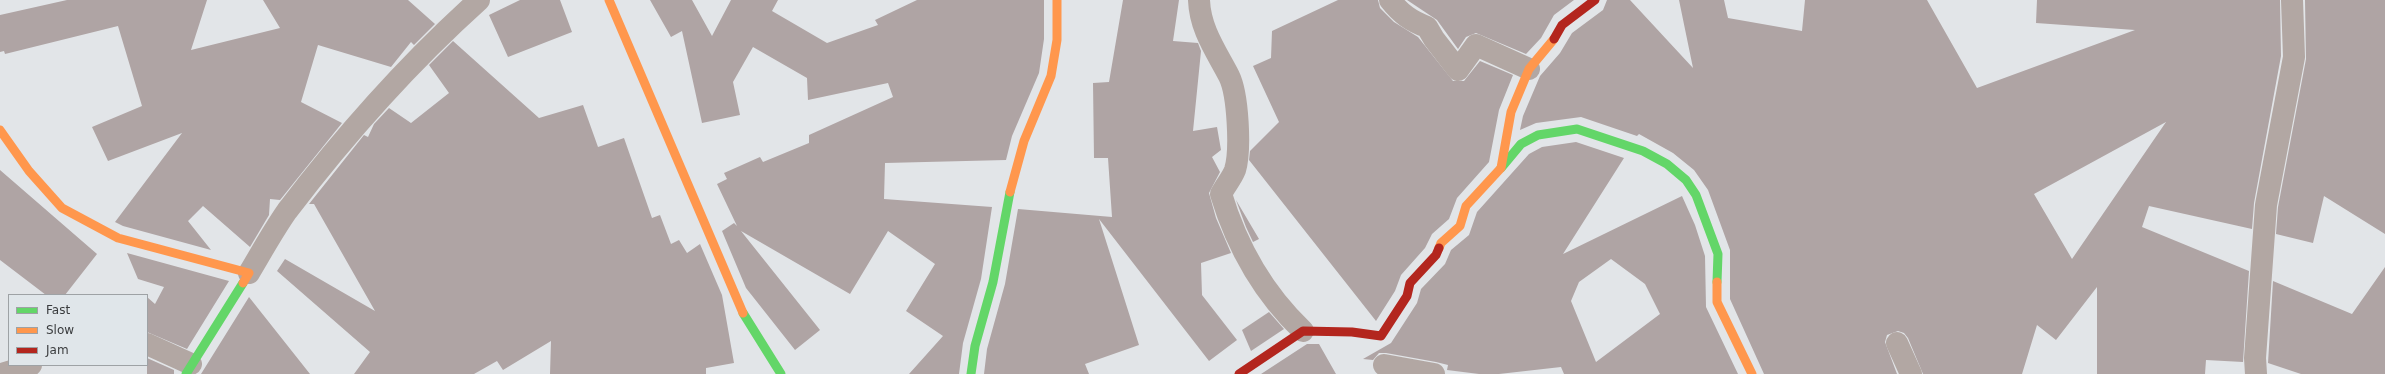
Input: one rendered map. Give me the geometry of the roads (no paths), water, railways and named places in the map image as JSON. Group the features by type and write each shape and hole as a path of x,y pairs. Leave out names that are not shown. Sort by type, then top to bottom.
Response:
{"street":[{"path":"148,345 189,369 286,212 376,105 479,0"},
{"path":"609,0 745,317 774,372"},
{"path":"971,374 977,338 993,282 1005,208 1024,141 1051,76 1057,40 1057,0"},
{"path":"1199,0 1204,28 1230,78 1234,93 1237,135 1236,162 1234,171 1221,194 1230,223 1258,278 1281,310 1303,331"},
{"path":"1390,0 1406,17 1427,27 1434,39 1458,70 1476,45 1529,70"},
{"path":"1501,168 1511,112 1529,70 1551,45 1562,25 1595,0"},
{"path":"2256,374 2255,358 2266,205 2294,57 2292,0"},
{"path":"1434,374 1384,369 1381,336 1407,296 1410,283 1436,256 1441,243 1460,226 1466,206 1521,144 1538,135 1577,129 1643,151 1667,164 1686,180 1696,195 1707,221 1718,254 1717,302 1752,374"},
{"path":"0,130 28,171 62,208 118,238 249,273"},
{"path":"1239,374 1303,331 1352,332 1381,336"},
{"path":"1897,343 1911,374"},
{"path":"2,374 28,366"}]}
